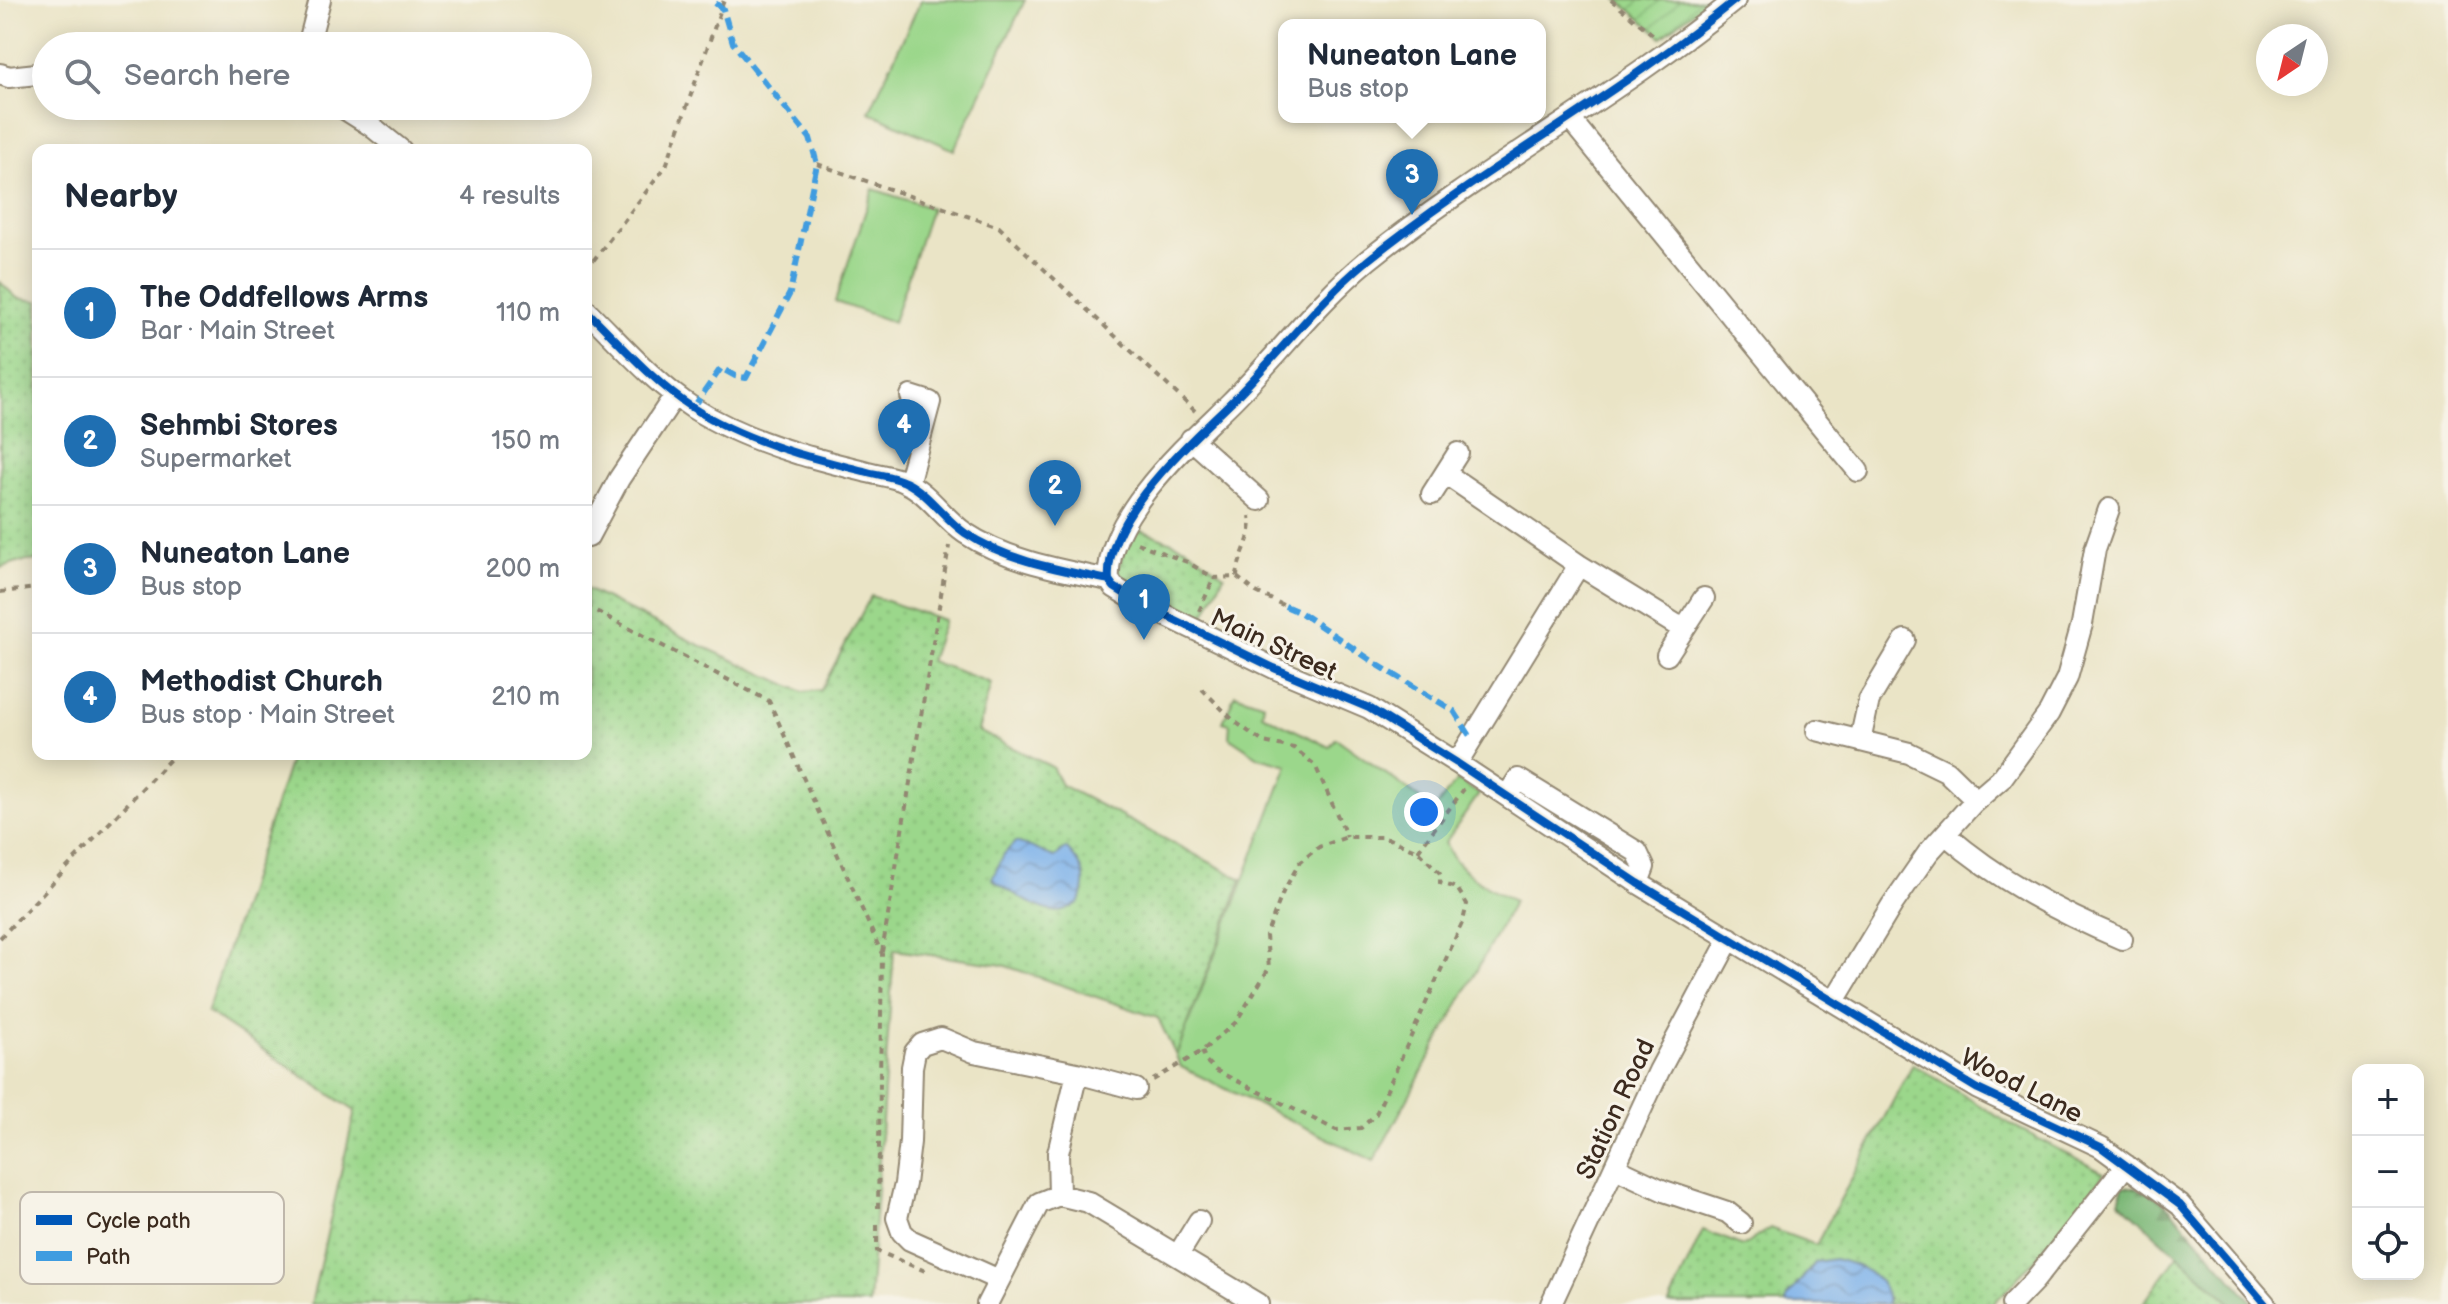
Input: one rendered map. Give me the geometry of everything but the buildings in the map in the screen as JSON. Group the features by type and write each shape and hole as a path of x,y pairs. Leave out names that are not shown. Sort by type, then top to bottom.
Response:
{"street":[{"path":"312,32 320,0"},
{"path":"1109,580 1108,570 1119,538 1142,494 1191,439 1248,385 1319,306 1359,268 1412,228 1671,50 1735,0"},
{"path":"0,74 9,77 32,75"},
{"path":"1570,119 1858,471"},
{"path":"362,120 394,144"},
{"name":"Main Street","path":"592,316 675,395 711,418 764,442 908,484 923,493 953,523 977,540 1066,572 1109,580 1134,601 1274,668 1369,708 1638,883 1730,938"},
{"path":"592,530 619,479 675,395"},
{"path":"908,484 930,402 911,396"},
{"path":"1191,439 1259,500"},
{"path":"1432,494 1458,453"},
{"path":"1446,474 1579,565 1683,629"},
{"path":"1834,1001 1892,905 1928,853 1976,800 2001,779 2049,713 2067,678 2082,624 2095,549 2109,509"},
{"path":"1466,769 1579,565"},
{"path":"1667,655 1704,598"},
{"path":"1860,741 1869,700 1905,640"},
{"path":"1817,730 1909,753 1946,771 1976,800"},
{"path":"1945,834 1975,860 2021,890 2122,939"},
{"name":"Wood Lane","path":"1730,938 1978,1089 2101,1147 2180,1205 2265,1304"},
{"name":"Station Road","path":"1551,1304 1659,1071 1730,938"},
{"path":"999,1280 910,1240 902,1232 897,1218 910,1142 915,1052 922,1044 941,1038 974,1052 1077,1073 1136,1089"},
{"path":"1059,1195 1058,1153 1077,1073"},
{"path":"2012,1304 2034,1281 2126,1165"},
{"path":"1615,1168 1664,1191 1727,1212 1741,1223"},
{"path":"987,1304 1039,1203 1059,1195 1088,1202 1258,1304"},
{"path":"1178,1255 1199,1221"}],"path":[{"path":"592,262 666,166 724,0"},
{"path":"1611,0 1671,50"},
{"path":"817,164 999,227 1209,423"},
{"path":"1237,577 1238,564 1250,536 1250,516 1259,500"},
{"path":"934,1275 877,1251 882,954 953,523"},
{"path":"1119,538 1187,562 1214,578 1237,577 1256,592 1285,606"},
{"path":"1191,628 1214,578"},
{"path":"0,592 32,589"},
{"path":"592,609 769,701 882,954"},
{"path":"1202,689 1234,721 1263,742 1294,748 1315,765 1347,837"},
{"path":"0,938 169,760"},
{"path":"1418,851 1466,769"},
{"path":"1136,1089 1202,1051 1236,1022 1269,968 1266,936 1283,892 1300,862 1319,847 1347,837 1384,837 1418,851 1440,873 1440,883 1457,888 1467,904 1463,921 1376,1114 1361,1128 1336,1130 1215,1070 1202,1051"}],"green space":[{"path":"921,0 1025,0 954,150 869,112"},
{"path":"1618,0 1708,0 1662,37"},
{"path":"873,189 931,208 893,322 835,302"},
{"path":"0,282 17,298 32,300 32,561 0,568"},
{"path":"1133,527 1185,547 1224,575 1202,621 1163,604 1119,577 1118,569"},
{"path":"592,592 803,692 821,690 871,596 944,620 930,661 991,683 978,731 1052,767 1061,785 1242,879 1176,1056 1158,1018 1003,965 894,950 869,1304 311,1304 355,1111 207,1012 290,760 592,760"},
{"path":"1235,694 1264,704 1262,714 1329,747 1336,738 1435,809 1457,780 1479,794 1445,843 1465,870 1514,901 1374,1161 1181,1067 1176,1056 1288,765 1259,757 1229,737 1230,724 1223,722"},
{"path":"1913,1064 2010,1124 2104,1173 2051,1241 1993,1304 1887,1304 1888,1297 1816,1262 1787,1297 1786,1304 1669,1304 1703,1230 1743,1246 1770,1228 1816,1245"},
{"path":"2123,1186 2148,1192 2170,1208 2254,1304 2232,1304 2119,1201"},
{"path":"2178,1255 2232,1304 2143,1304"}],"water":[{"path":"1015,842 1055,857 1066,848 1083,873 1080,902 1063,911 1046,910 992,879 1004,854"},
{"path":"1834,1259 1870,1273 1883,1286 1887,1304 1786,1304 1787,1297 1816,1262"}],"marked path":[{"path":"693,408 721,368 746,378 790,293 817,164 810,138 733,43 723,9 711,0"},
{"path":"1285,606 1301,613 1454,711 1472,739"}],"cycle path":[{"path":"1109,580 1111,556 1120,532 1152,484 1349,277 1458,193 1691,35 1735,0"},
{"path":"592,316 664,386 718,422 785,450 905,482 921,492 957,527 981,543 1035,563 1109,580 1114,587 1138,602 1274,668 1369,708 1638,883 1978,1089 2101,1147 2180,1205 2265,1304"}],"place":[{"name":"Nuneaton Lane","path":"1412,215"},
{"name":"Methodist Church","path":"904,465"},
{"name":"Sehmbi Stores","path":"1055,526"},
{"name":"The Oddfellows Arms","path":"1144,640"}]}
